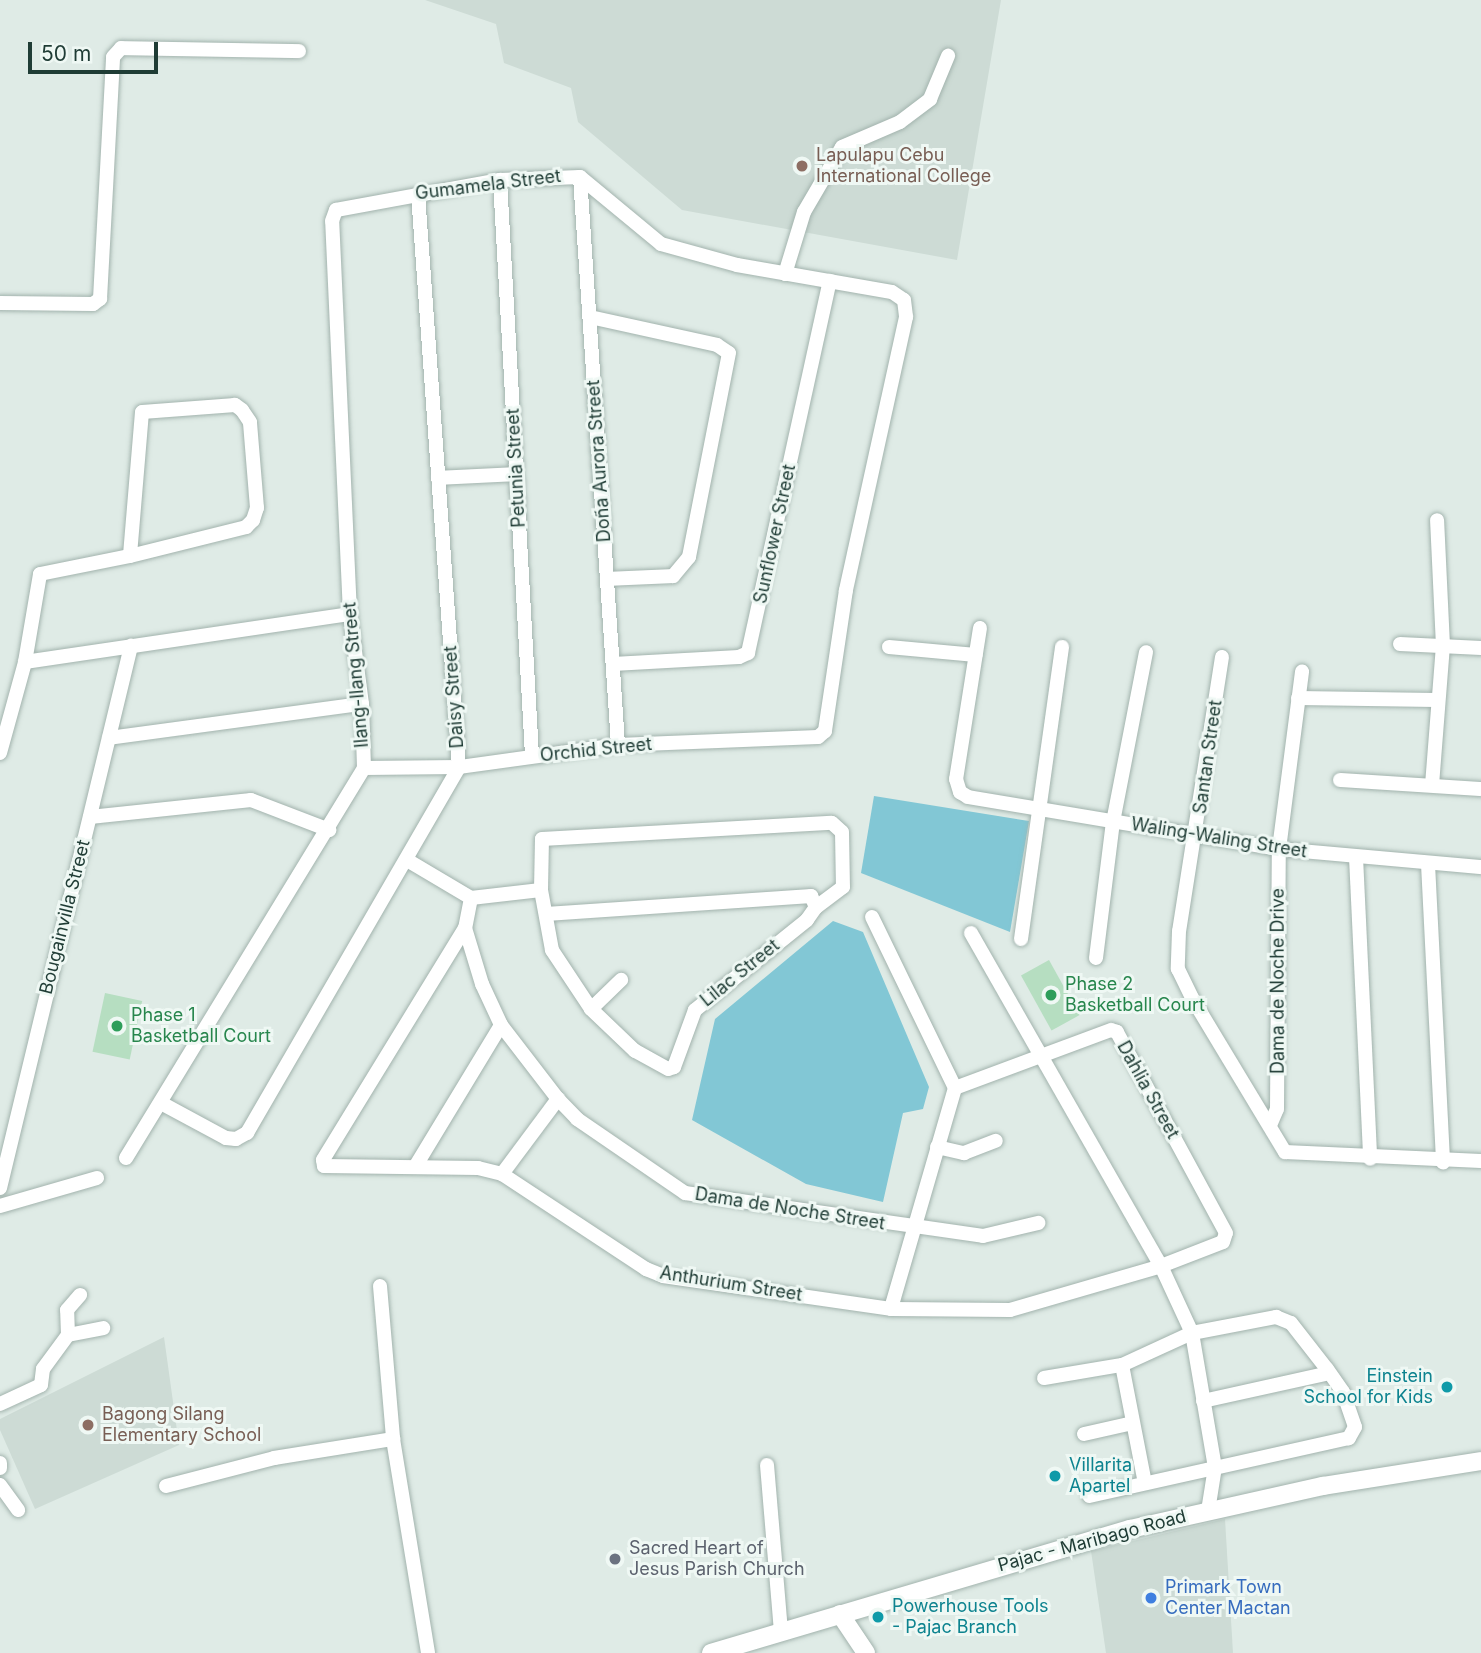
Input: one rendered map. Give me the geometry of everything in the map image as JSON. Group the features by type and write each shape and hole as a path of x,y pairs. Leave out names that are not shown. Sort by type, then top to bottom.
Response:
{"street":[{"path":"0,303 93,304 100,299 113,57 121,48 299,51"},
{"path":"785,274 804,212 842,147 900,122 930,99 948,56"},
{"name":"Gumamela Street","path":"336,210 500,180 580,177 661,244 785,274 892,292 904,300 906,317 846,590 825,731"},
{"name":"Doña Aurora Street","path":"580,177 618,745"},
{"name":"Petunia Street","path":"500,180 532,756"},
{"name":"Daisy Street","path":"161,1102 226,1138 236,1139 247,1133 407,860 458,767 418,194"},
{"name":"Ilang-Ilang Street","path":"126,1158 329,830 364,768 362,704 350,614 332,221 336,210"},
{"name":"Sunflower Street","path":"613,664 739,657 748,653 830,281"},
{"path":"590,317 717,345 729,353 689,558 673,576 607,579"},
{"path":"0,752 25,662 40,574 130,556 246,527 253,520 257,508 250,422 242,410 234,405 142,412 130,556"},
{"path":"438,478 516,474"},
{"path":"1432,785 1436,700 1443,646 1437,520"},
{"path":"25,662 350,614"},
{"path":"889,647 976,655 980,628"},
{"path":"1400,644 1481,648"},
{"name":"Bougainvilla Street","path":"0,1188 131,646"},
{"path":"1021,939 1062,647"},
{"path":"1096,958 1113,822 1146,652"},
{"name":"Waling-Waling Street","path":"976,655 956,779 960,792 1113,822 1279,849 1481,867"},
{"name":"Santan Street","path":"1222,657 1197,836 1180,931 1178,969 1271,1123 1282,1148 1290,1154 1370,1159"},
{"name":"Dama de Noche Drive","path":"1271,1123 1277,1109 1279,849 1302,671"},
{"path":"1298,698 1436,700"},
{"path":"108,738 362,704"},
{"name":"Orchid Street","path":"364,768 458,767 618,745 818,737 825,731"},
{"path":"1340,780 1481,789"},
{"path":"90,817 251,800 329,830"},
{"name":"Lilac Street","path":"832,823 842,832 843,887 814,902 695,1010 674,1067 657,1067 635,1051 591,1009 552,950 541,890 542,839 832,823"},
{"path":"1356,857 1370,1159 1443,1163 1481,1161"},
{"path":"407,860 471,898 541,890"},
{"path":"1428,864 1443,1163"},
{"path":"465,928 471,898"},
{"path":"546,914 814,902"},
{"path":"872,917 956,1088 891,1309"},
{"name":"Dama de Noche Street","path":"465,928 482,984 501,1025 558,1099 577,1119 685,1193 984,1236 1038,1223"},
{"name":"Anthurium Street","path":"465,928 323,1160 324,1167 478,1168 502,1174 646,1269 663,1276 891,1309 1010,1310 1161,1266"},
{"path":"971,933 1161,1266 1192,1333 1215,1467 1208,1511"},
{"path":"591,1009 621,980"},
{"path":"415,1167 501,1025"},
{"name":"Dahlia Street","path":"956,1088 1111,1030 1117,1032 1226,1233 1223,1242 1161,1266"},
{"path":"502,1174 558,1099"},
{"path":"937,1147 964,1153 996,1141"},
{"path":"0,1206 97,1178"},
{"path":"380,1286 393,1439 428,1653"},
{"path":"0,1404 41,1385 43,1369 68,1335 67,1310 80,1295"},
{"path":"1044,1378 1122,1365 1192,1333 1254,1318 1284,1318 1343,1392 1355,1434 1089,1496"},
{"path":"68,1335 103,1328"},
{"path":"1122,1365 1145,1483"},
{"path":"1203,1401 1329,1373"},
{"path":"1084,1434 1133,1423"},
{"path":"166,1486 274,1458 393,1439"},
{"name":"Pajac - Maribago Road","path":"711,1653 1036,1554 1208,1511 1323,1486 1481,1461"},
{"path":"767,1465 781,1631"},
{"path":"0,1485 18,1510"},
{"path":"840,1614 866,1653"}],"shaded area":[{"name":"Lapulapu Cebu International College","path":"425,0 1001,0 957,260 682,210 578,122 571,88 504,63 496,24"},
{"name":"Bagong Silang Elementary School","path":"164,1337 179,1445 35,1509 0,1430 0,1419"},
{"path":"1225,1519 1233,1653 1106,1653 1091,1551"}],"green space":[{"name":"Phase 2 Basketball Court","path":"1049,960 1080,1015 1052,1031 1021,976"},
{"name":"Phase 1 Basketball Court","path":"105,993 142,1001 130,1060 93,1052"}],"water":[{"path":"874,796 1029,821 1010,932 861,873"},
{"path":"833,921 863,932 929,1087 923,1109 903,1113 883,1202 806,1184 692,1120 715,1019"}],"place":[{"name":"Lapulapu Cebu International College","path":"802,166"},
{"name":"Phase 2 Basketball Court","path":"1051,995"},
{"name":"Phase 1 Basketball Court","path":"117,1026"},
{"name":"Einstein School for Kids","path":"1447,1387"},
{"name":"Bagong Silang Elementary School","path":"88,1425"},
{"name":"Villarita Apartel","path":"1055,1476"},
{"name":"Sacred Heart of Jesus Parish Church","path":"615,1559"},
{"name":"Primark Town Center Mactan","path":"1151,1598"},
{"name":"Powerhouse Tools - Pajac Branch","path":"878,1617"}]}
